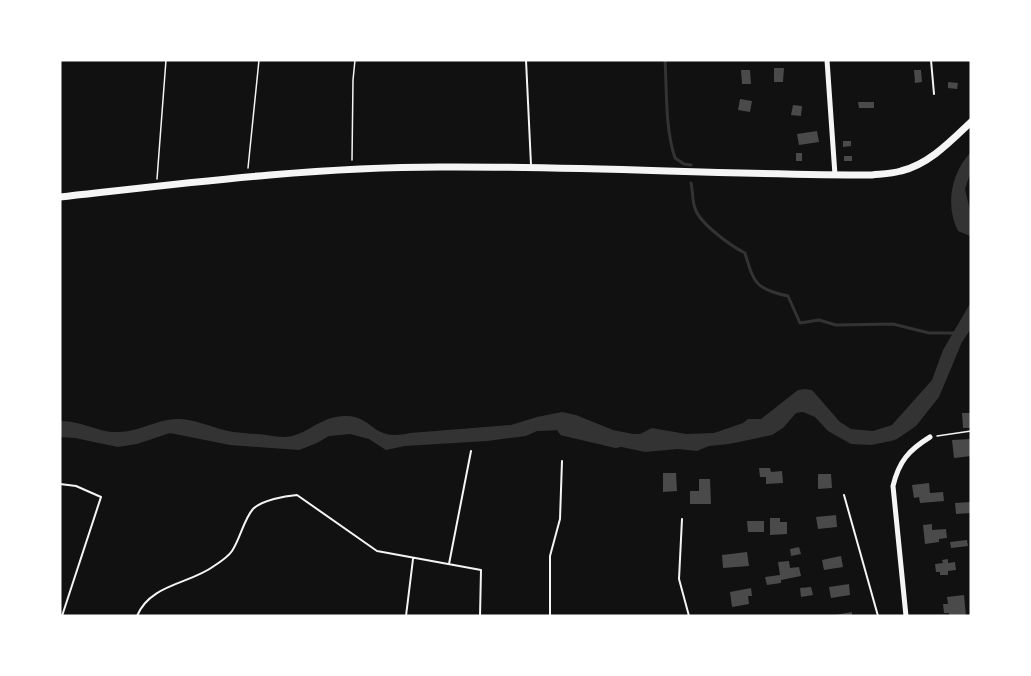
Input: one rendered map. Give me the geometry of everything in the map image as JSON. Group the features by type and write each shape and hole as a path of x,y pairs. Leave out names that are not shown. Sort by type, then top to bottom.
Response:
{"street":[{"path":"827,60 835,176"},
{"path":"60,197 247,178 351,170 438,167 531,167 872,176 901,171 913,166 938,152 971,122"},
{"path":"906,616 893,486 896,472 912,448 930,437"}],"lane":[{"path":"526,60 531,167"},
{"path":"932,60 934,94"},
{"path":"449,564 471,451"},
{"path":"550,616 550,556 560,519 562,460"},
{"path":"60,484 76,486 101,497 62,616"},
{"path":"137,616 148,601 165,588 190,580 231,553 254,508 280,497 297,495 377,551 481,570 480,616"},
{"path":"844,495 878,616"},
{"path":"682,519 679,579 689,616"},
{"path":"406,616 413,558"}],"path":[{"path":"156,186 166,60"},
{"path":"247,178 259,60"},
{"path":"351,170 352,80 355,60"},
{"path":"930,437 971,431"}],"shaded area":[{"path":"971,152 971,171 965,189 971,215 970,236 958,231 951,200 955,179 964,160"},
{"path":"971,302 971,329 962,342 939,397 916,426 897,439 871,445 851,444 828,431 815,417 803,412 796,413 783,428 772,435 709,446 697,451 678,449 645,452 612,445 588,433 563,430 537,431 526,436 487,441 405,446 386,450 369,439 350,434 329,436 299,450 230,445 170,433 137,444 118,447 60,437 60,421 75,422 104,431 118,432 180,419 232,432 283,437 299,434 329,419 347,416 363,420 380,432 397,435 511,425 562,412 576,415 613,430 633,434 640,434 652,428 686,434 714,433 748,419 761,419 798,390 805,389 812,390 840,422 851,429 873,431 892,425 932,380 943,350"}],"building":[{"path":"774,68 784,68 783,82 774,82"},
{"path":"741,70 750,70 751,84 742,84"},
{"path":"914,70 921,70 922,82 915,83"},
{"path":"948,82 958,83 957,89 948,88"},
{"path":"740,99 752,101 750,112 738,110"},
{"path":"858,102 874,102 874,108 859,108"},
{"path":"793,105 802,106 801,116 791,115"},
{"path":"817,131 819,142 799,145 797,134"},
{"path":"843,141 851,141 851,146 843,147"},
{"path":"796,153 802,153 802,161 796,161"},
{"path":"844,156 852,156 852,161 844,161"},
{"path":"962,413 971,413 971,428 963,428"},
{"path":"971,439 971,456 954,458 952,440"},
{"path":"759,468 770,468 771,472 782,471 783,483 766,484 766,477 760,477"},
{"path":"663,473 676,473 677,491 663,492"},
{"path":"818,474 831,474 832,488 818,489"},
{"path":"699,479 710,479 711,504 690,504 690,491 699,491"},
{"path":"929,483 930,493 943,492 944,501 920,503 919,497 914,498 912,485"},
{"path":"970,502 971,513 956,514 955,503"},
{"path":"836,515 837,527 818,529 816,517"},
{"path":"770,518 780,518 780,522 787,522 787,534 770,535"},
{"path":"747,521 764,521 764,532 748,532"},
{"path":"932,524 932,530 946,529 947,538 925,544 923,525"},
{"path":"967,540 968,546 951,548 950,542"},
{"path":"799,547 801,554 791,556 790,549"},
{"path":"747,552 749,566 723,568 722,555"},
{"path":"841,556 843,567 824,570 822,560"},
{"path":"948,559 948,563 955,562 956,570 948,571 948,575 940,575 940,572 936,572 935,564 943,563 942,560"},
{"path":"789,561 790,568 799,567 801,576 767,585 765,577 780,575 778,562"},
{"path":"849,584 850,595 831,598 829,587"},
{"path":"811,587 813,595 801,597 800,588"},
{"path":"751,588 752,596 748,596 749,604 732,607 730,592"},
{"path":"964,595 966,616 949,616 949,613 944,613 943,604 948,604 947,597"},
{"path":"852,612 852,616 835,615"}],"waterway":[{"path":"665,60 668,122 672,146 675,158 684,164 691,165"},
{"path":"691,183 694,205 698,214 724,240 745,253 754,278 762,287 788,296 800,323 819,320 836,325 893,324 929,333 957,333"},
{"path":"565,428 616,440"}]}
